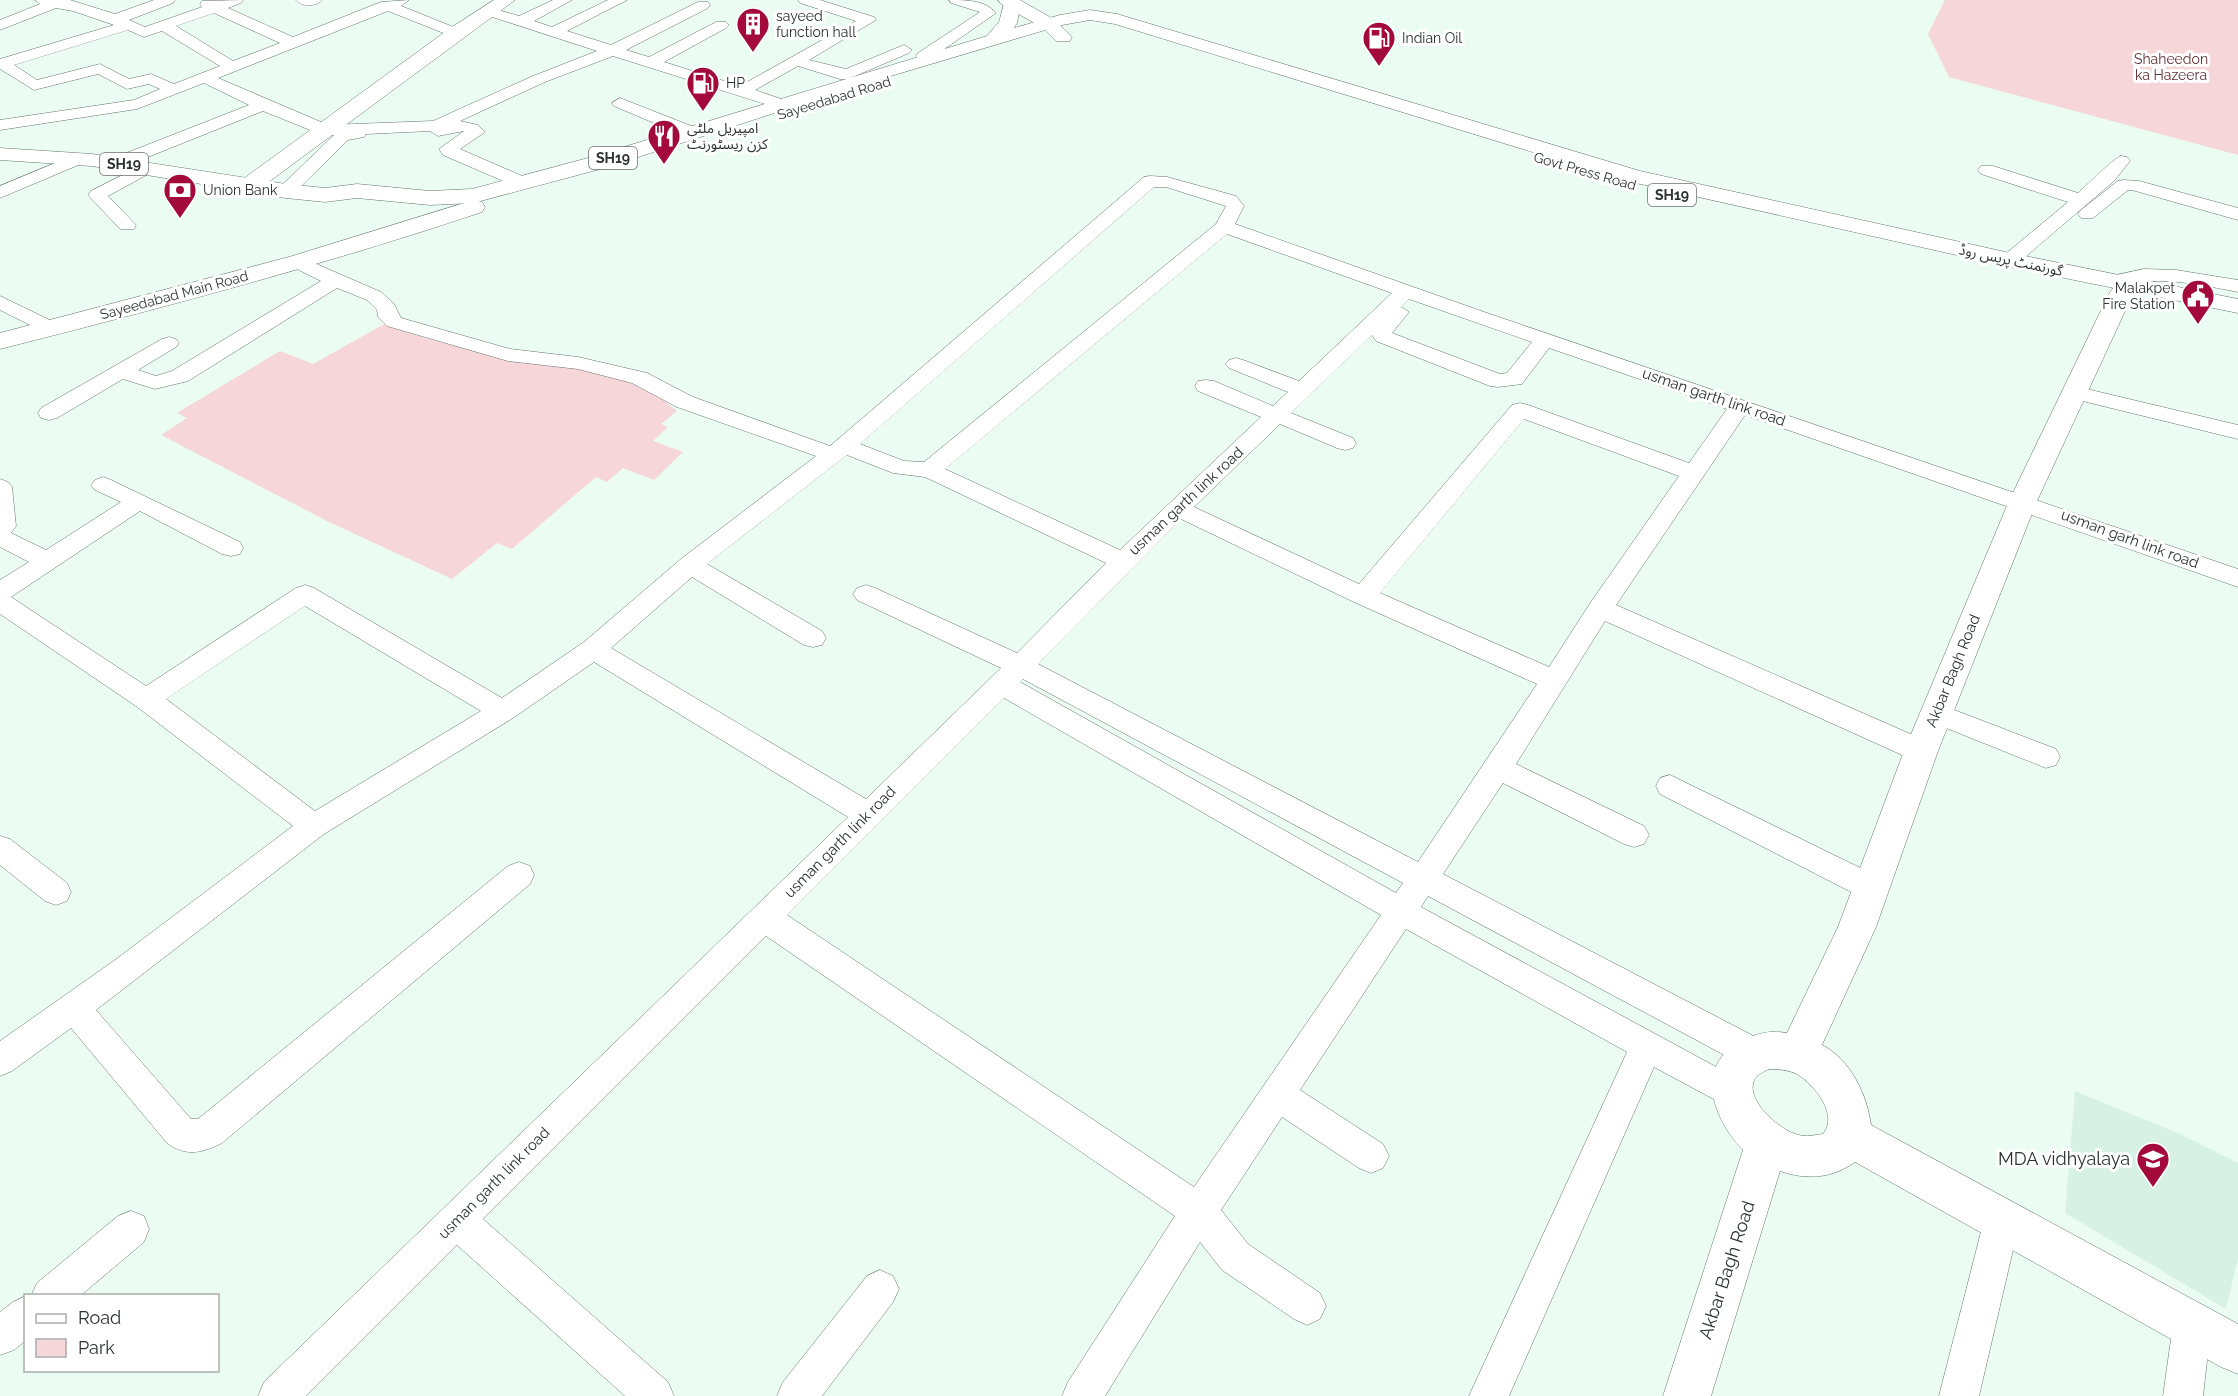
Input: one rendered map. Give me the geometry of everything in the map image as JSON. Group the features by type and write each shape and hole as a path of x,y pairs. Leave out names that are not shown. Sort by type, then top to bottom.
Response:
{"main road":[{"path":"247,187 456,33 506,0"},
{"path":"1034,0 1074,31"},
{"path":"993,40 1008,23 1010,2 1074,31"},
{"name":"گورنمنٹ پریس روڈ","path":"1074,31 1090,15 1117,19 1635,176 2010,260 2118,288 2238,306"},
{"name":"Sayeedabad Road","path":"473,202 523,183 693,133 928,57 993,40 1074,31"},
{"name":"Sayeedabad Road","path":"433,211 646,158 876,85 1074,31"},
{"name":"Govt Press Road","path":"1074,31 1376,107 1634,186 1758,216 2118,288 2238,318"},
{"name":"Sayeedabad Main Road","path":"0,154 117,163 247,187 325,195 344,201 433,211"},
{"name":"Sayeedabad Main Road","path":"0,341 298,262 348,247 433,211 473,202"},
{"name":"Akbar Bagh Road","path":"1797,1054 1857,927 1936,713 2023,501 2074,392 2118,288"},
{"path":"1781,1050 1797,1054 1814,1063 1829,1075 1847,1105 1850,1121 1847,1135 1838,1148 1824,1155 1806,1157 1785,1153 1752,1131 1740,1117 1732,1093 1734,1071 1741,1061 1753,1053 1781,1050"},
{"path":"1847,1135 2238,1350"},
{"name":"Akbar Bagh Road","path":"1687,1396 1767,1143"}],"street":[{"path":"196,0 322,51"},
{"path":"0,25 53,1 144,32 236,0"},
{"path":"303,0 315,0"},
{"path":"521,21 565,0"},
{"path":"555,31 620,0"},
{"path":"742,91 870,21 805,0"},
{"path":"885,43 928,57 989,13 984,8 956,0"},
{"path":"114,20 158,1"},
{"path":"0,125 136,104 395,2 456,33"},
{"path":"203,77 263,105 326,130 436,126 539,79 613,50 703,6"},
{"path":"488,11 781,104"},
{"path":"0,14 15,19"},
{"path":"0,59 17,58 129,25"},
{"path":"651,62 721,25"},
{"path":"165,26 231,66"},
{"path":"803,63 840,74 848,74 904,50"},
{"path":"0,59 34,85 100,69 127,84 151,79 172,89"},
{"path":"620,103 693,133"},
{"path":"117,163 263,105"},
{"path":"286,191 342,136 429,133 460,126 468,126 477,132 448,149 449,152 523,183"},
{"path":"0,193 77,159"},
{"path":"2084,207 2121,161"},
{"path":"127,225 98,195 146,168"},
{"path":"1987,170 2084,207"},
{"path":"0,1060 74,1008 314,826 503,711 593,649 690,565 839,451 1150,181 1167,182 1230,200 1236,206 1224,227 930,470"},
{"path":"2010,260 2084,207 2124,185 2133,185 2238,213"},
{"name":"usman garth link road","path":"1224,227 1543,342 2023,501"},
{"path":"298,262 374,296 387,308 388,317 394,322 508,355 578,363 639,378 685,402 839,451 902,468 930,470 1123,561"},
{"path":"2118,288 2133,275 2151,274 2238,286"},
{"path":"121,371 155,383 180,376 335,280"},
{"name":"usman garth link road","path":"278,1396 867,814 1011,675 1123,561 1405,292"},
{"path":"1413,300 1543,342 1514,379 1506,382 1383,337 1381,332 1413,300"},
{"path":"0,302 51,328"},
{"path":"49,413 169,343"},
{"path":"1236,364 1303,390"},
{"path":"1206,386 1345,443"},
{"path":"2074,392 2238,432"},
{"path":"1082,1396 1199,1211 1498,768 1600,608 1740,406"},
{"path":"1363,596 1520,410 1694,472"},
{"path":"103,485 140,501 231,548"},
{"path":"0,487 4,526 0,529"},
{"path":"0,592 140,501"},
{"name":"usman garh link road","path":"2023,501 2238,578"},
{"path":"1179,509 1363,596 1553,680"},
{"path":"0,537 48,561"},
{"path":"690,565 813,638"},
{"path":"146,699 305,594 503,711"},
{"path":"866,594 1011,675 1401,910 1732,1093"},
{"path":"0,602 146,699 314,826"},
{"path":"1600,608 1921,751"},
{"path":"593,649 867,814"},
{"path":"1011,675 1422,879 1753,1053"},
{"path":"1936,713 2046,757"},
{"path":"1498,768 1634,835"},
{"path":"1670,786 1870,887"},
{"path":"0,848 56,892"},
{"path":"74,1008 179,1131 192,1137 202,1136 519,875"},
{"path":"764,917 1199,1211 1235,1257 1307,1306"},
{"path":"1489,1396 1646,1047"},
{"path":"1278,1095 1371,1156"},
{"path":"457,1220 654,1396"},
{"path":"1959,1396 2002,1220"},
{"path":"52,1294 131,1229"},
{"path":"797,1396 880,1289"},
{"path":"0,1336 24,1317"},
{"path":"2182,1396 2192,1325"}],"shaded area":[{"name":"MDA vidhyalaya","path":"2075,1091 2180,1134 2238,1163 2238,1258 2226,1309 2065,1213"}],"green space":[{"name":"Shaheedon ka Hazeera","path":"1945,0 2238,0 2238,155 1949,77 1928,34"},
{"path":"386,323 419,336 457,346 533,359 658,389 665,401 677,411 661,424 668,427 653,441 683,452 654,480 623,468 607,482 596,477 512,549 497,543 452,579 329,522 161,435 187,418 177,413 280,351 313,364"}],"place":[{"name":"sayeed function hall","path":"753,53"},
{"name":"Indian Oil","path":"1379,67"},
{"name":"HP","path":"703,112"},
{"name":"امپیریل ملٹی کزن ریسٹورنٹ","path":"664,165"},
{"name":"Union Bank","path":"180,219"},
{"name":"Malakpet Fire Station","path":"2198,325"},
{"name":"MDA vidhyalaya","path":"2153,1188"}]}
